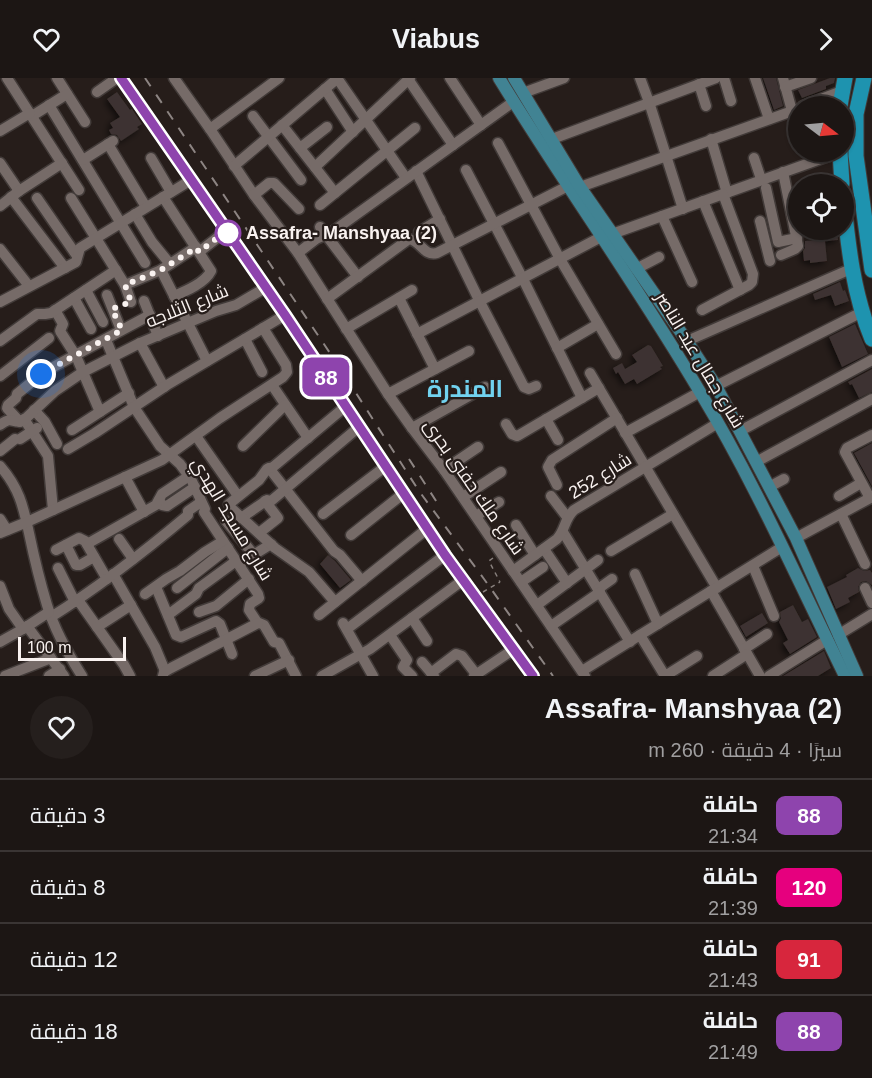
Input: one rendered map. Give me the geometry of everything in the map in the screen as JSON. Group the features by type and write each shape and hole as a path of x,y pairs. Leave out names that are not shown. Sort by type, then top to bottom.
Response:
{"highway":[{"path":"864,78 856,114 856,156 872,270"},
{"path":"849,240 862,312 872,339"}],"main road":[{"name":"شارع جمال عبد الناصر","path":"499,78 552,139 574,186"},
{"name":"شارع جمال عبد الناصر","path":"514,78 518,98 607,236 700,392 782,547 832,637 857,676"},
{"name":"شارع جمال عبد الناصر","path":"607,236 636,268 716,386 796,538 845,676"},
{"path":"751,485 767,483"}],"street":[{"path":"8,78 63,163 96,238 125,285 150,315 158,336"},
{"path":"57,78 85,122"},
{"path":"97,92 119,78 285,315 445,555 533,676"},
{"name":"شارع ملك حفنى بحرى","path":"175,78 254,195 298,253 388,394 463,497 584,674"},
{"path":"210,129 279,78"},
{"path":"234,166 338,78 406,178"},
{"path":"450,78 481,125"},
{"path":"323,231 332,232 518,98 564,78"},
{"path":"640,78 683,209"},
{"path":"552,139 716,78"},
{"path":"724,78 730,101"},
{"path":"755,78 769,120"},
{"path":"790,96 784,82 811,78"},
{"path":"315,167 366,120 396,83 409,79 453,145"},
{"path":"699,84 706,106"},
{"path":"822,96 844,84"},
{"path":"325,89 353,132"},
{"path":"0,131 67,94"},
{"path":"49,105 145,263"},
{"path":"327,299 409,239 428,253 434,254 574,186 788,113"},
{"path":"253,116 302,180"},
{"path":"282,125 335,193"},
{"path":"300,148 327,127"},
{"path":"320,205 415,128"},
{"path":"702,310 752,282 753,274 725,193 711,140"},
{"path":"83,160 111,142 146,207"},
{"path":"498,143 560,259 616,354"},
{"path":"151,158 167,195 210,269 210,273 194,286 174,296"},
{"path":"754,158 764,184 778,242 788,240"},
{"path":"417,334 607,236 725,193 764,184 783,172 812,162"},
{"path":"0,163 15,194 64,268"},
{"path":"0,206 63,163"},
{"path":"466,170 582,398"},
{"path":"416,171 524,387 529,389 536,386"},
{"path":"783,172 788,196"},
{"path":"0,302 76,262 80,248 191,180"},
{"path":"254,195 269,183 274,183 299,209"},
{"path":"37,198 77,256"},
{"path":"702,201 740,290"},
{"path":"135,214 166,267 174,296 207,361"},
{"path":"662,216 692,282"},
{"path":"419,232 440,219"},
{"path":"747,261 769,257 760,220"},
{"path":"125,285 198,250 226,231"},
{"path":"298,253 323,231"},
{"path":"323,231 358,277"},
{"path":"781,255 797,248 797,240"},
{"path":"0,249 29,286"},
{"path":"636,268 659,257"},
{"path":"687,341 853,268"},
{"path":"0,341 37,314 48,314 116,270"},
{"name":"شارع الثلاجه","path":"22,421 83,372 140,343 236,305 265,288"},
{"path":"86,290 103,322"},
{"path":"346,329 412,290"},
{"path":"107,295 122,330"},
{"path":"74,298 91,329"},
{"path":"399,298 435,369"},
{"path":"112,309 138,301"},
{"path":"55,310 63,324 60,331 76,356 100,412"},
{"path":"716,386 862,312"},
{"path":"53,510 49,459 32,432 7,407 16,398 16,394 41,374 150,315"},
{"path":"68,449 95,434 164,387 285,315"},
{"path":"557,348 598,324"},
{"path":"0,519 4,531 170,455 234,408 286,375 287,368 263,328"},
{"path":"0,376 49,339"},
{"path":"244,339 262,372"},
{"name":"شارع مسجد الهدي","path":"106,340 134,407 160,446 180,464 189,476 205,509 204,512 259,596 249,608 258,623"},
{"path":"140,343 164,387"},
{"path":"388,394 469,351"},
{"path":"740,431 872,360"},
{"path":"590,373 673,514 760,676"},
{"path":"272,385 308,438"},
{"path":"412,428 485,387"},
{"path":"506,424 512,434 517,436 599,388"},
{"path":"625,432 700,392"},
{"path":"72,430 129,393"},
{"path":"756,462 851,405 872,399"},
{"path":"243,446 285,405"},
{"path":"335,602 309,572 271,544 229,504 259,480 269,468 346,406"},
{"path":"34,410 45,422 57,444"},
{"path":"557,485 548,467 552,460 617,418"},
{"path":"546,419 558,440"},
{"path":"0,425 9,420 22,421"},
{"path":"0,451 45,422"},
{"name":"شارع 252","path":"513,571 558,539 567,517 574,510 718,423"},
{"path":"242,518 265,501 272,501 359,427"},
{"path":"796,538 870,501 845,450 872,435"},
{"path":"196,436 238,496"},
{"path":"444,470 478,447"},
{"path":"0,466 4,477 21,500 50,615 67,652 82,676"},
{"path":"323,514 386,466"},
{"path":"269,468 334,551 362,581"},
{"path":"463,497 501,472"},
{"path":"87,544 156,506 162,494 189,476"},
{"path":"125,477 144,512"},
{"path":"767,483 784,479"},
{"path":"839,496 861,483"},
{"path":"159,500 162,505 167,506 195,487"},
{"path":"351,535 404,493"},
{"path":"551,496 567,517"},
{"path":"259,533 278,518 265,501"},
{"path":"1,640 77,601 188,515 188,511 201,502"},
{"path":"476,516 499,502"},
{"path":"611,551 673,514"},
{"path":"841,514 865,564"},
{"path":"226,521 254,555"},
{"path":"516,525 567,583"},
{"path":"319,615 428,528"},
{"path":"562,532 599,590 665,676 697,656"},
{"path":"94,557 80,566 76,565 61,547 79,538 87,544 130,605 168,673 258,623 264,625 273,642 279,643 296,676"},
{"path":"119,539 132,559"},
{"path":"146,594 205,552 226,544"},
{"path":"177,588 226,544"},
{"path":"168,615 196,594 198,588 237,562 271,544"},
{"path":"584,674 658,624 782,547"},
{"path":"373,676 345,626 445,555"},
{"path":"537,605 598,560"},
{"path":"753,566 774,616"},
{"path":"521,582 543,567"},
{"path":"57,568 127,675"},
{"path":"635,574 658,624"},
{"path":"199,612 216,606 249,579"},
{"path":"551,626 612,579"},
{"path":"322,676 362,655 463,580"},
{"path":"0,586 9,609 62,673 49,676"},
{"path":"156,586 178,637 181,638 216,621 220,624 232,654"},
{"path":"865,588 872,603"},
{"path":"97,627 130,605"},
{"path":"769,676 872,614"},
{"path":"412,618 427,641"},
{"path":"713,676 767,634"},
{"path":"390,635 407,660 402,666 412,676"},
{"path":"422,662 433,674 456,654 462,656 475,675 514,649"},
{"path":"6,676 51,658"},
{"path":"255,676 289,660"}],"path":[{"path":"483,592 500,582 489,561"}],"building":[{"path":"763,78 776,78 783,106 774,110"},
{"path":"835,78 834,83 826,86 826,89 807,96 801,96 798,90"},
{"path":"117,92 142,124 137,127 139,129 121,141 109,130 113,128 110,123 120,117 107,99"},
{"path":"838,240 825,241 827,261 810,263 810,260 804,261 805,241"},
{"path":"840,282 849,301 835,306 831,295 815,300 813,294"},
{"path":"855,324 868,354 842,367 829,337"},
{"path":"648,345 651,346 663,366 660,367 662,369 637,384 634,379 625,384 613,368 622,363 625,369 637,362 632,355"},
{"path":"872,369 872,392 859,398 852,384 848,382"},
{"path":"872,443 872,486 854,453"},
{"path":"328,555 351,580 340,588 320,564"},
{"path":"858,568 864,571 870,570 872,585 866,581 861,582 858,587 859,592 848,598 850,602 836,609 827,587 847,577 846,575"},
{"path":"793,605 802,622 808,619 817,637 790,654 783,643 788,640 779,622 780,612"},
{"path":"762,613 768,623 746,637 740,626"},
{"path":"824,651 831,668 818,676 783,676"}],"railway":[{"path":"145,78 338,365 419,491 553,676"},
{"path":"409,459 438,504"}],"bus line":[{"name":"88","path":"121,78 285,315 445,555 533,676"}],"place":[{"name":"Assafra- Manshyaa (2)","path":"228,233"}],"district":[{"name":"المندرة","path":"465,388"}],"route":[{"path":"41,374 122,330 112,309 131,302 125,285 161,270 196,248 199,252 226,231 228,233"}]}
